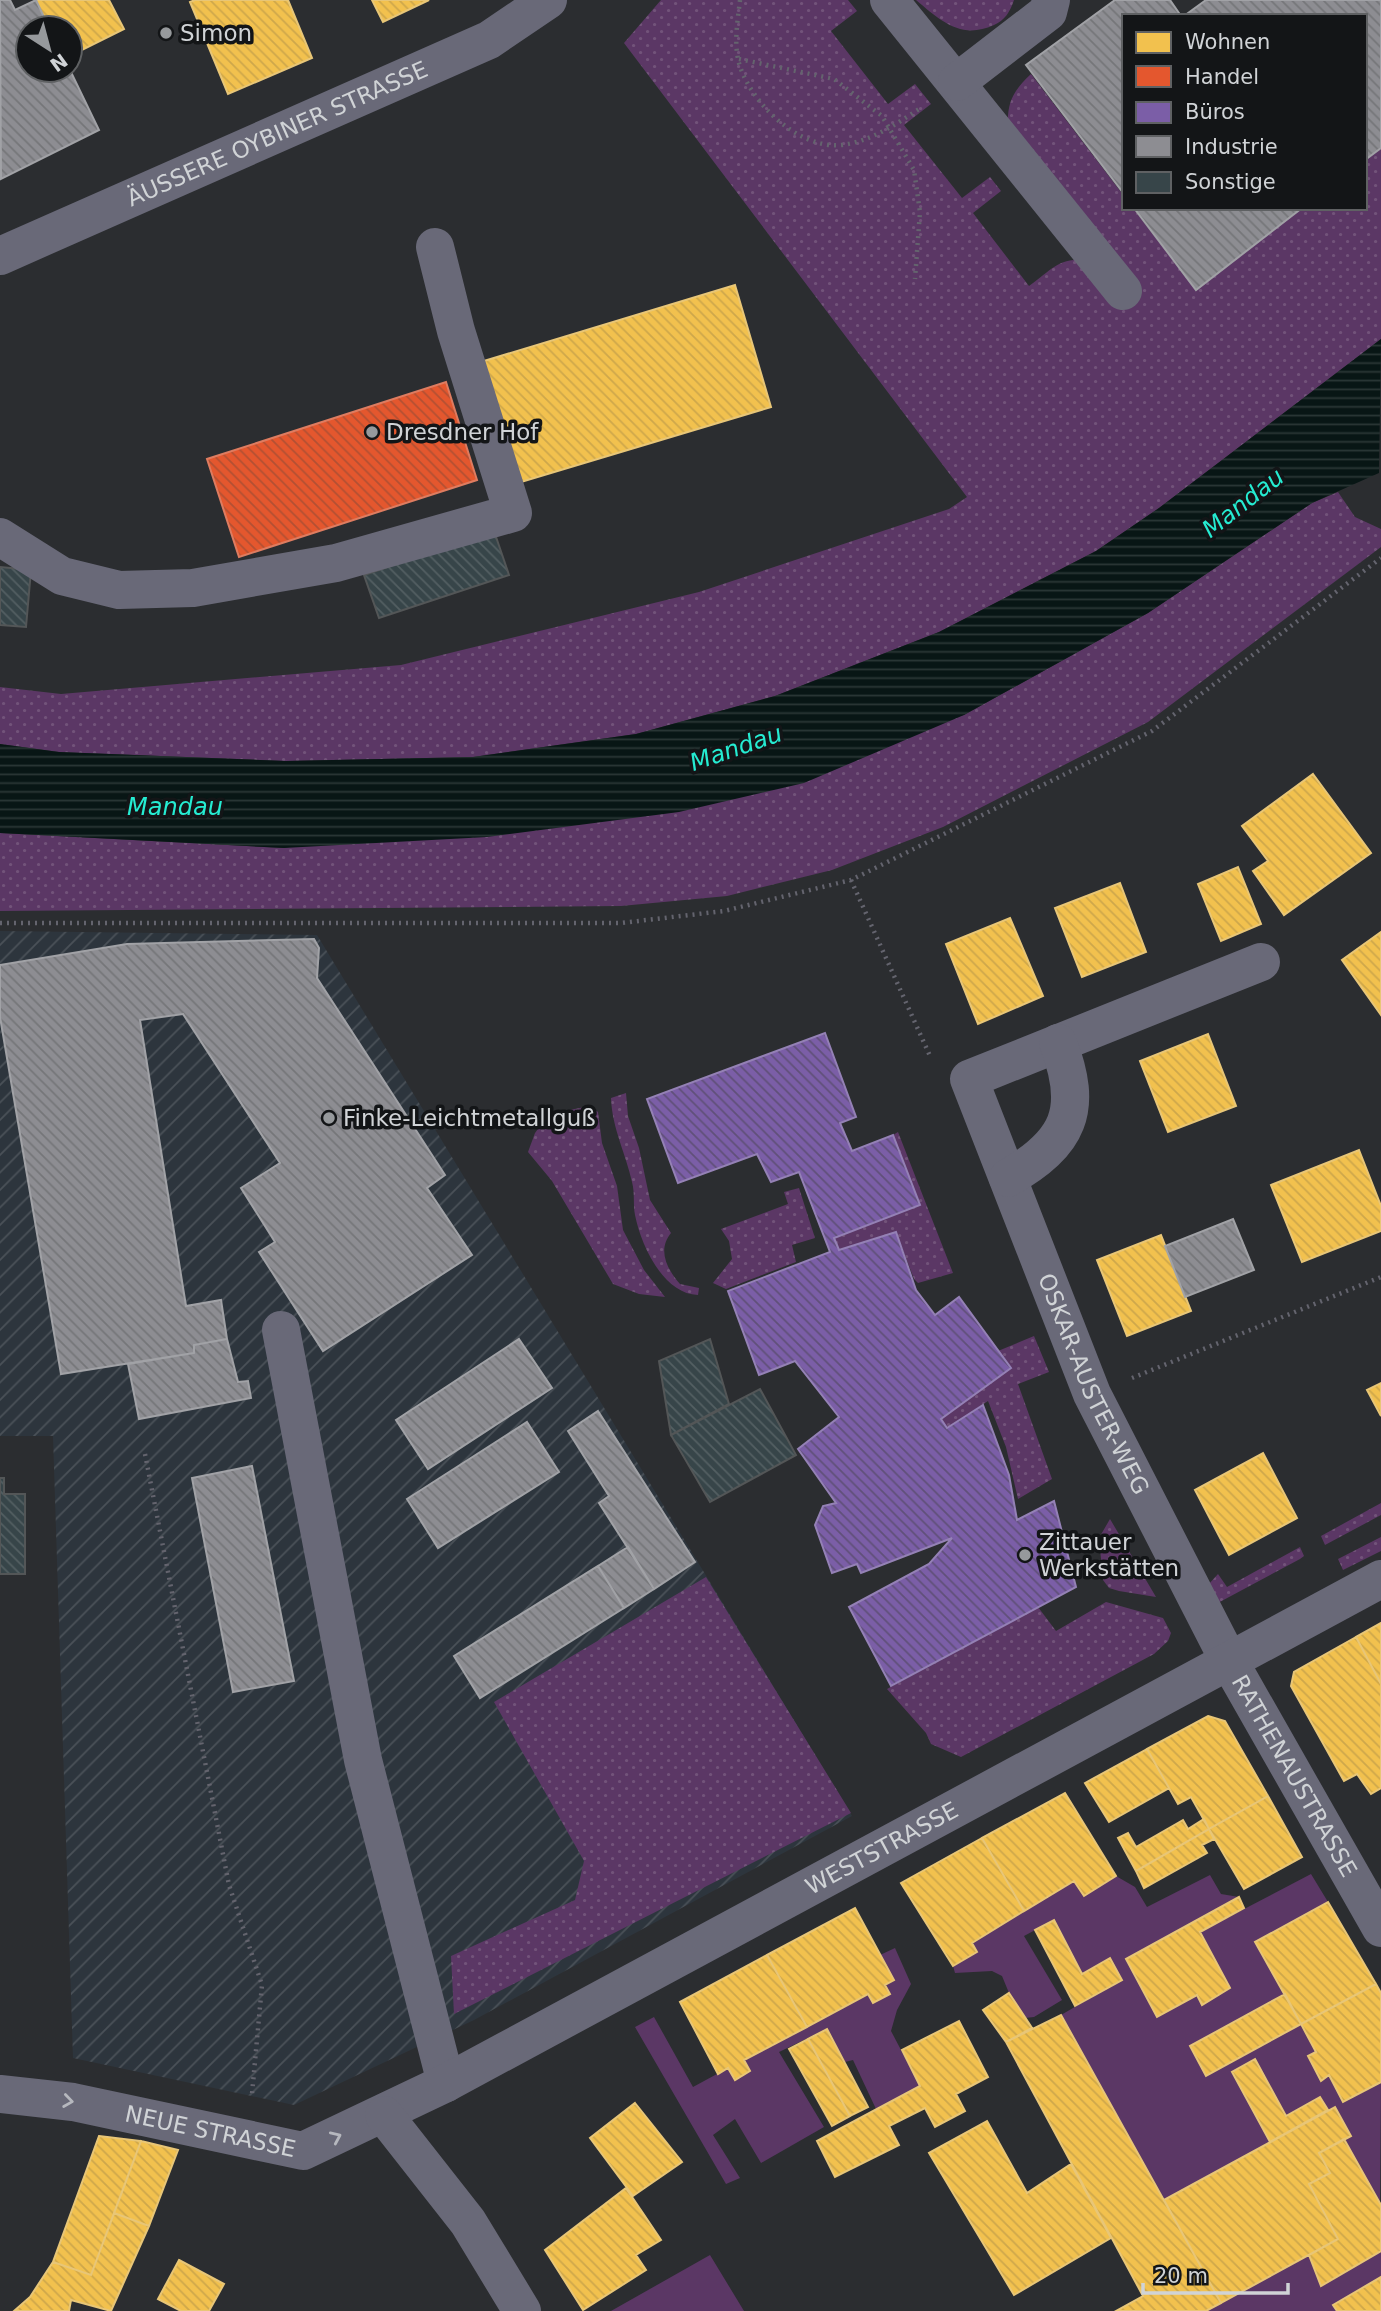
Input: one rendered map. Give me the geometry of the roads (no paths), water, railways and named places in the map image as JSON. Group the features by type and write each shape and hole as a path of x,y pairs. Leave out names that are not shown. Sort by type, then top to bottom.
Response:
{"street":[{"name":"ÄUSSERE OYBINER STRASSE","path":"0,256 489,40 548,0"},
{"path":"889,0 1123,291"},
{"path":"957,82 1048,12 1051,0"},
{"path":"0,537 61,576 119,590 193,588 336,563 513,513 456,331 435,247"},
{"path":"1008,1178 1027,1167 1056,1141 1071,1115 1066,1062 1058,1043 1261,962"},
{"name":"OSKAR-AUSTER-WEG","path":"1058,1043 969,1079 1092,1394 1228,1661"},
{"path":"281,1330 363,1760 446,2083"},
{"name":"WESTSTRASSE","path":"384,2115 1381,1579"},
{"name":"RATHENAUSTRASSE","path":"1228,1661 1381,1928"},
{"name":"NEUE STRASSE","path":"0,2094 73,2102 303,2151 384,2115"},
{"path":"384,2115 468,2222 522,2311"}],"water":[{"name":"Mandau","path":"1381,339 1379,473 1312,503 1148,613 964,715 804,783 679,812 487,837 284,848 0,833 0,744 59,752 286,761 473,757 636,734 775,696 939,632 1096,551 1159,508"}],"place":[{"name":"Simon","path":"166,33"},
{"name":"Dresdner Hof","path":"372,432"},
{"name":"Finke-Leichtmetallguß","path":"329,1118"},
{"name":"Zittauer Werkstätten","path":"1025,1555"}]}
